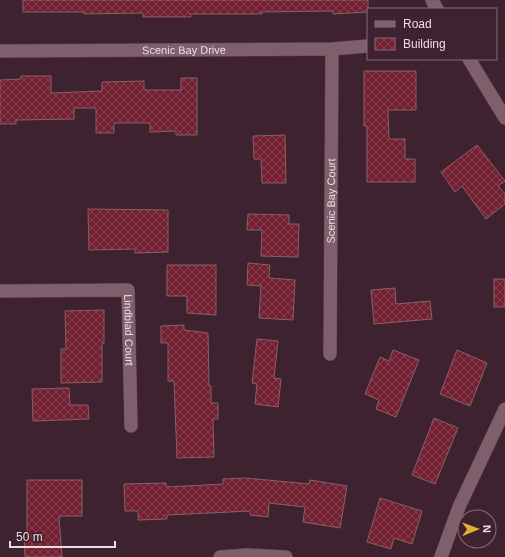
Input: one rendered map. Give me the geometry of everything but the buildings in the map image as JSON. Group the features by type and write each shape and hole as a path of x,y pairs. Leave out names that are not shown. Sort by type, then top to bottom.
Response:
{"street":[{"name":"Scenic Bay Drive","path":"0,51 332,49 367,46"},
{"name":"Scenic Bay Court","path":"330,354 332,49"},
{"path":"470,60 505,118"},
{"name":"Lindblad Court","path":"0,291 128,290 131,426"},
{"path":"441,557 459,507 505,409"},
{"path":"220,557 247,555 286,557"}]}
